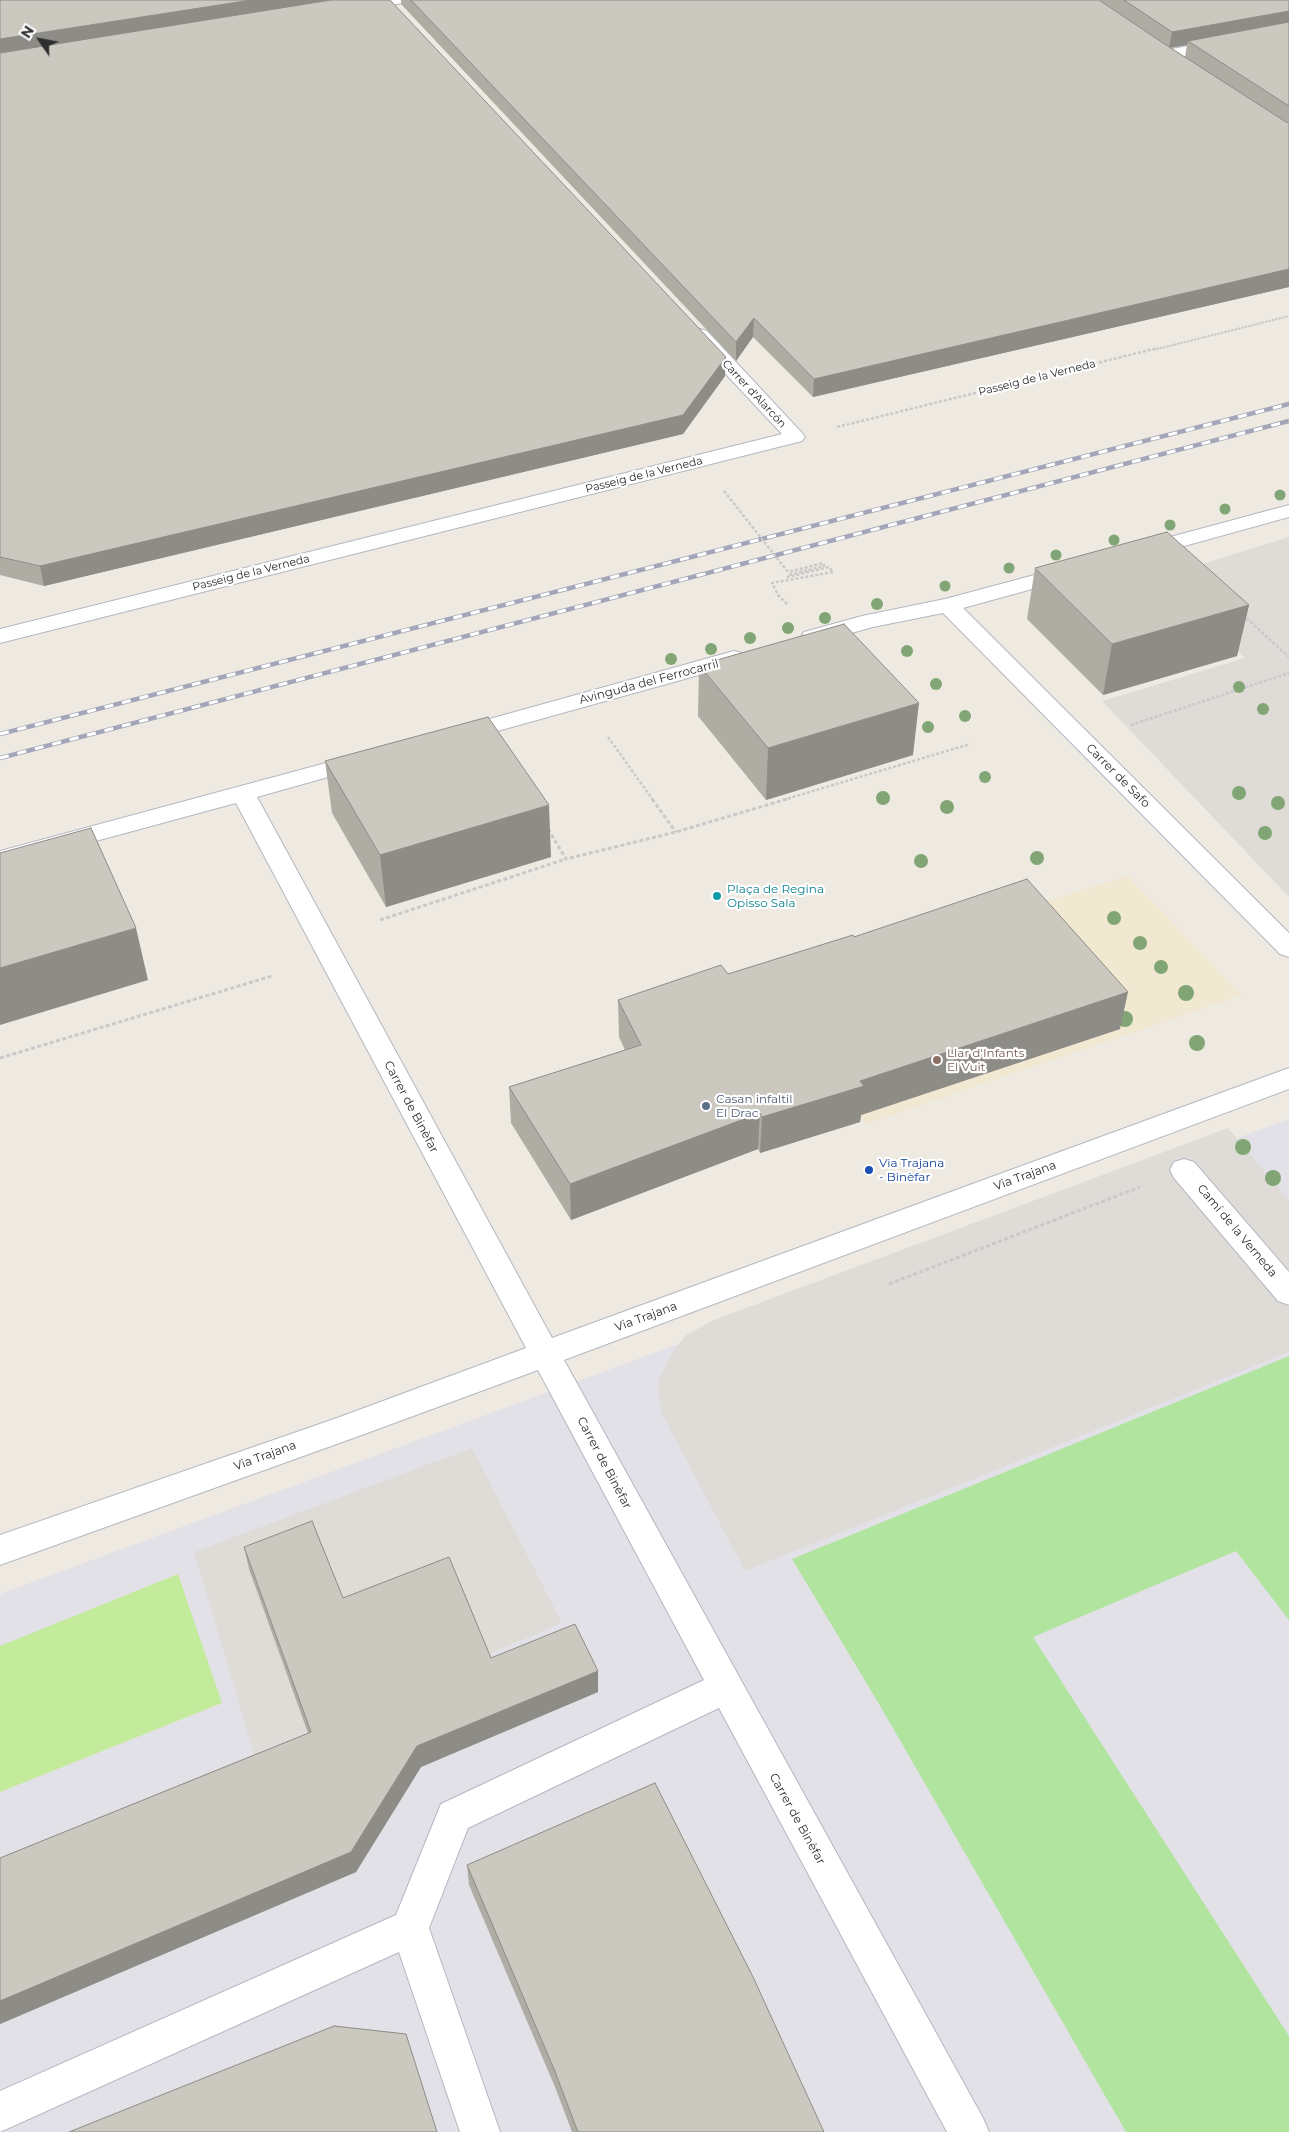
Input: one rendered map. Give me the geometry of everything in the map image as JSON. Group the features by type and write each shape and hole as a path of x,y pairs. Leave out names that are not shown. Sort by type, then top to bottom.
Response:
{"street":[{"path":"340,9 393,4"},
{"path":"1166,55 1289,32"},
{"path":"1150,44 1183,66"},
{"name":"Carrer d'Alarcón","path":"686,320 795,437"},
{"name":"Passeig de la Verneda","path":"0,636 795,437"},
{"path":"1120,557 1289,511"},
{"path":"794,642 870,621 948,605 1091,565"},
{"name":"Carrer de Safo","path":"948,605 1289,948"},
{"name":"Avinguda del Ferrocarril","path":"434,741 756,652"},
{"path":"0,859 387,753"},
{"name":"Carrer de Binèfar","path":"242,792 545,1354 969,2132"},
{"name":"Via Trajana","path":"0,1550 545,1354 1289,1078"},
{"name":"Camí de la Verneda","path":"1184,1170 1289,1293"},
{"path":"480,2132 410,1928 454,1816 726,1687"},
{"path":"0,2112 410,1928"}],"path":[{"name":"Passeig de la Verneda","path":"795,437 1289,316"},
{"path":"724,491 788,572 823,564 824,566 788,575 788,577 829,568 833,572 772,583 778,595 784,600"},
{"path":"1241,614 1289,657"},
{"path":"1126,727 1289,673"},
{"path":"603,730 676,832"},
{"path":"380,920 566,859 676,832 970,744"},
{"path":"546,826 566,859"},
{"path":"0,1058 272,976"},
{"path":"889,1284 1184,1170"}],"shaded area":[{"path":"1289,537 1289,897 1102,701 1245,658 1157,578"},
{"name":"Llar d'Infants El Vuit","path":"1128,876 1242,995 866,1124 767,987"},
{"path":"1289,1119 1289,2132 0,2132 0,1594"},
{"path":"1228,1128 1289,1201 1289,1352 745,1571 661,1412 658,1382 669,1358 686,1335 714,1320"},
{"path":"472,1448 562,1623 254,1754 194,1552"}],"green space":[{"path":"1289,1356 1289,1620 1236,1551 1033,1637 1289,2036 1289,2132 1126,2132 879,1704 792,1559"},
{"path":"178,1574 222,1703 0,1792 0,1646"}],"building":[{"path":"0,0 251,0 0,39"},
{"path":"331,0 390,0 726,357 683,415 40,566 0,557 0,53"},
{"path":"411,0 1099,0 1289,123 1289,269 814,379 754,318 736,342"},
{"path":"1124,0 1289,0 1289,11 1172,32"},
{"path":"1289,22 1289,106 1188,41"},
{"path":"1167,532 1249,605 1112,644 1035,568"},
{"path":"844,624 919,703 768,748 699,665"},
{"path":"488,717 549,805 380,855 325,761"},
{"path":"91,828 136,928 0,968 0,853"},
{"path":"1027,879 1128,992 860,1081 864,1086 762,1117 760,1113 570,1184 509,1087 641,1045 618,1000 721,965 728,974 853,935 854,937"},
{"path":"312,1521 343,1598 449,1557 491,1658 575,1624 598,1671 417,1746 351,1852 0,2001 0,1858 311,1732 244,1547"},
{"path":"655,1783 753,1977 824,2132 578,2132 554,2069 467,1865"},
{"path":"334,2026 406,2034 437,2132 69,2132"}],"railway":[{"path":"0,734 1289,404"},
{"path":"0,758 1289,421"}],"place":[{"name":"Plaça de Regina Opisso Sala","path":"717,896"},
{"name":"Llar d'Infants El Vuit","path":"937,1060"},
{"name":"Casan infaltil El Drac","path":"706,1106"},
{"name":"Via Trajana - Binèfar","path":"869,1170"}]}
